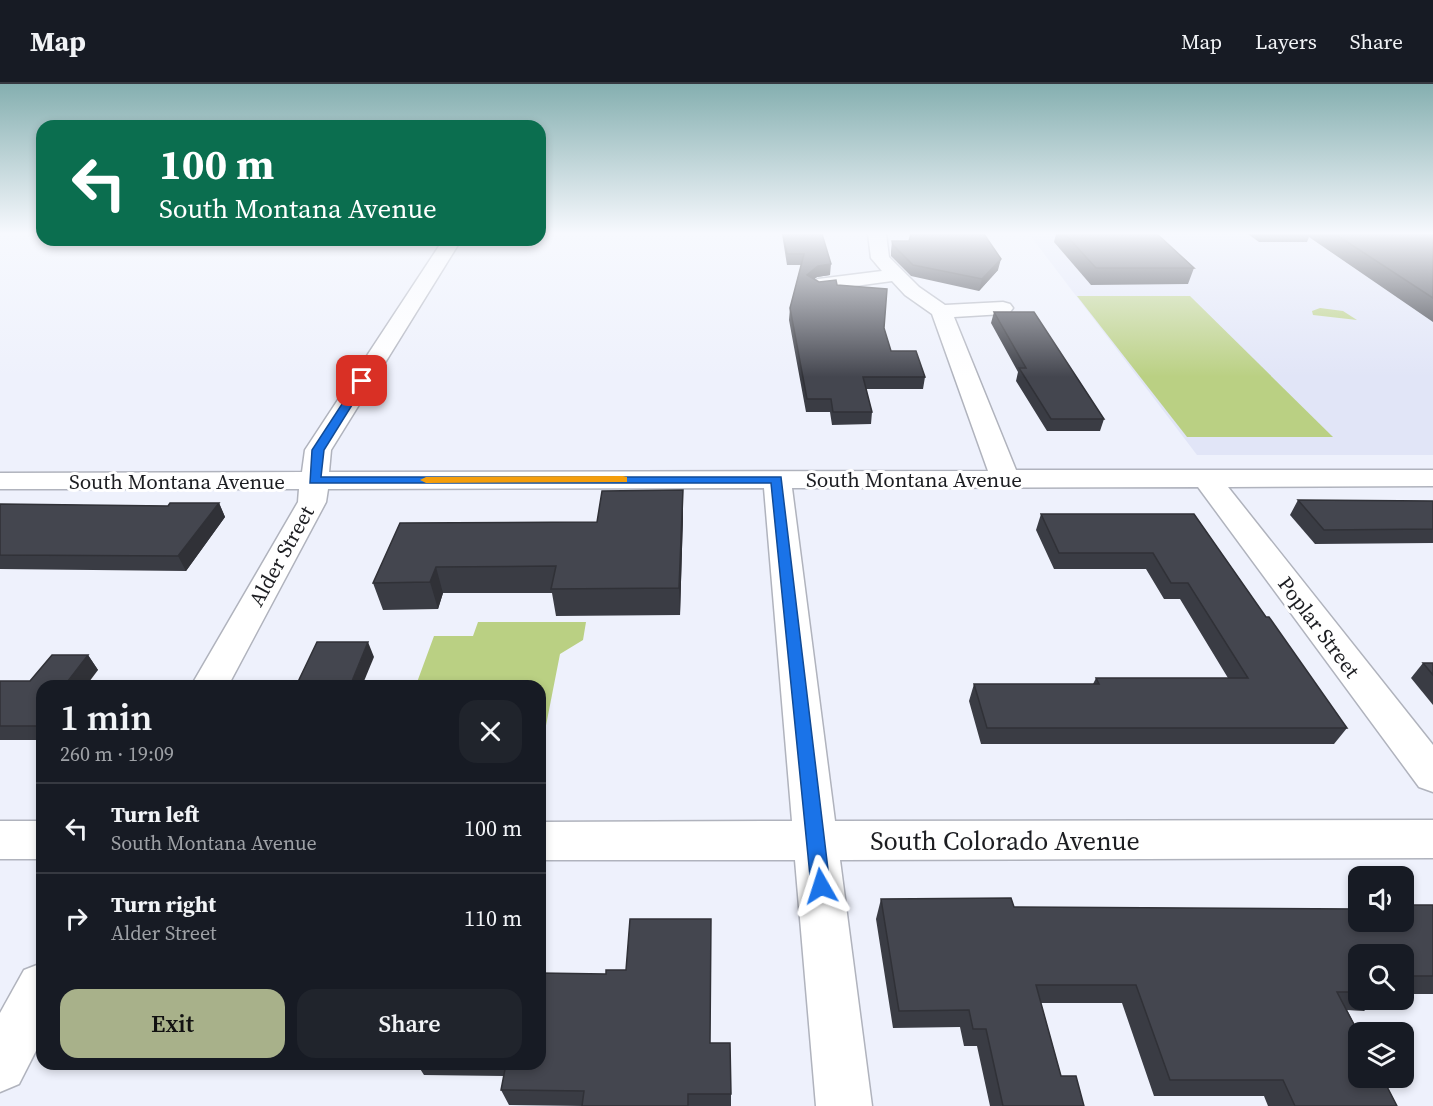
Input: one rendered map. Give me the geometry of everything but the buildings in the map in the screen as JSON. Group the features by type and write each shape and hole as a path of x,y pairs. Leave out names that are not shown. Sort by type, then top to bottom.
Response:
{"street":[{"name":"Alder Street","path":"212,680 312,502 318,450 425,282"},
{"path":"818,285 843,282"},
{"path":"904,282 941,311 1005,479"},
{"path":"941,311 1004,308"},
{"name":"Poplar Street","path":"1206,478 1433,775"},
{"name":"South Montana Avenue","path":"0,481 1433,478"},
{"path":"777,479 844,1106"},
{"name":"South Colorado Avenue","path":"546,841 1433,839"},
{"path":"0,840 36,840"},
{"path":"0,1065 36,999"}],"shaded area":[{"path":"1065,282 1433,282 1433,455 1197,455"}],"green space":[{"path":"1077,296 1190,296 1333,437 1187,437"},
{"path":"1320,308 1343,311 1357,320 1313,315 1312,311"},
{"path":"478,622 586,622 583,640 560,654 546,725 546,680 418,680 434,636 473,636"}],"slow traffic":[{"path":"426,480 623,480"}],"route":[{"path":"362,381 318,450 315,480 777,479 821,886"}]}
